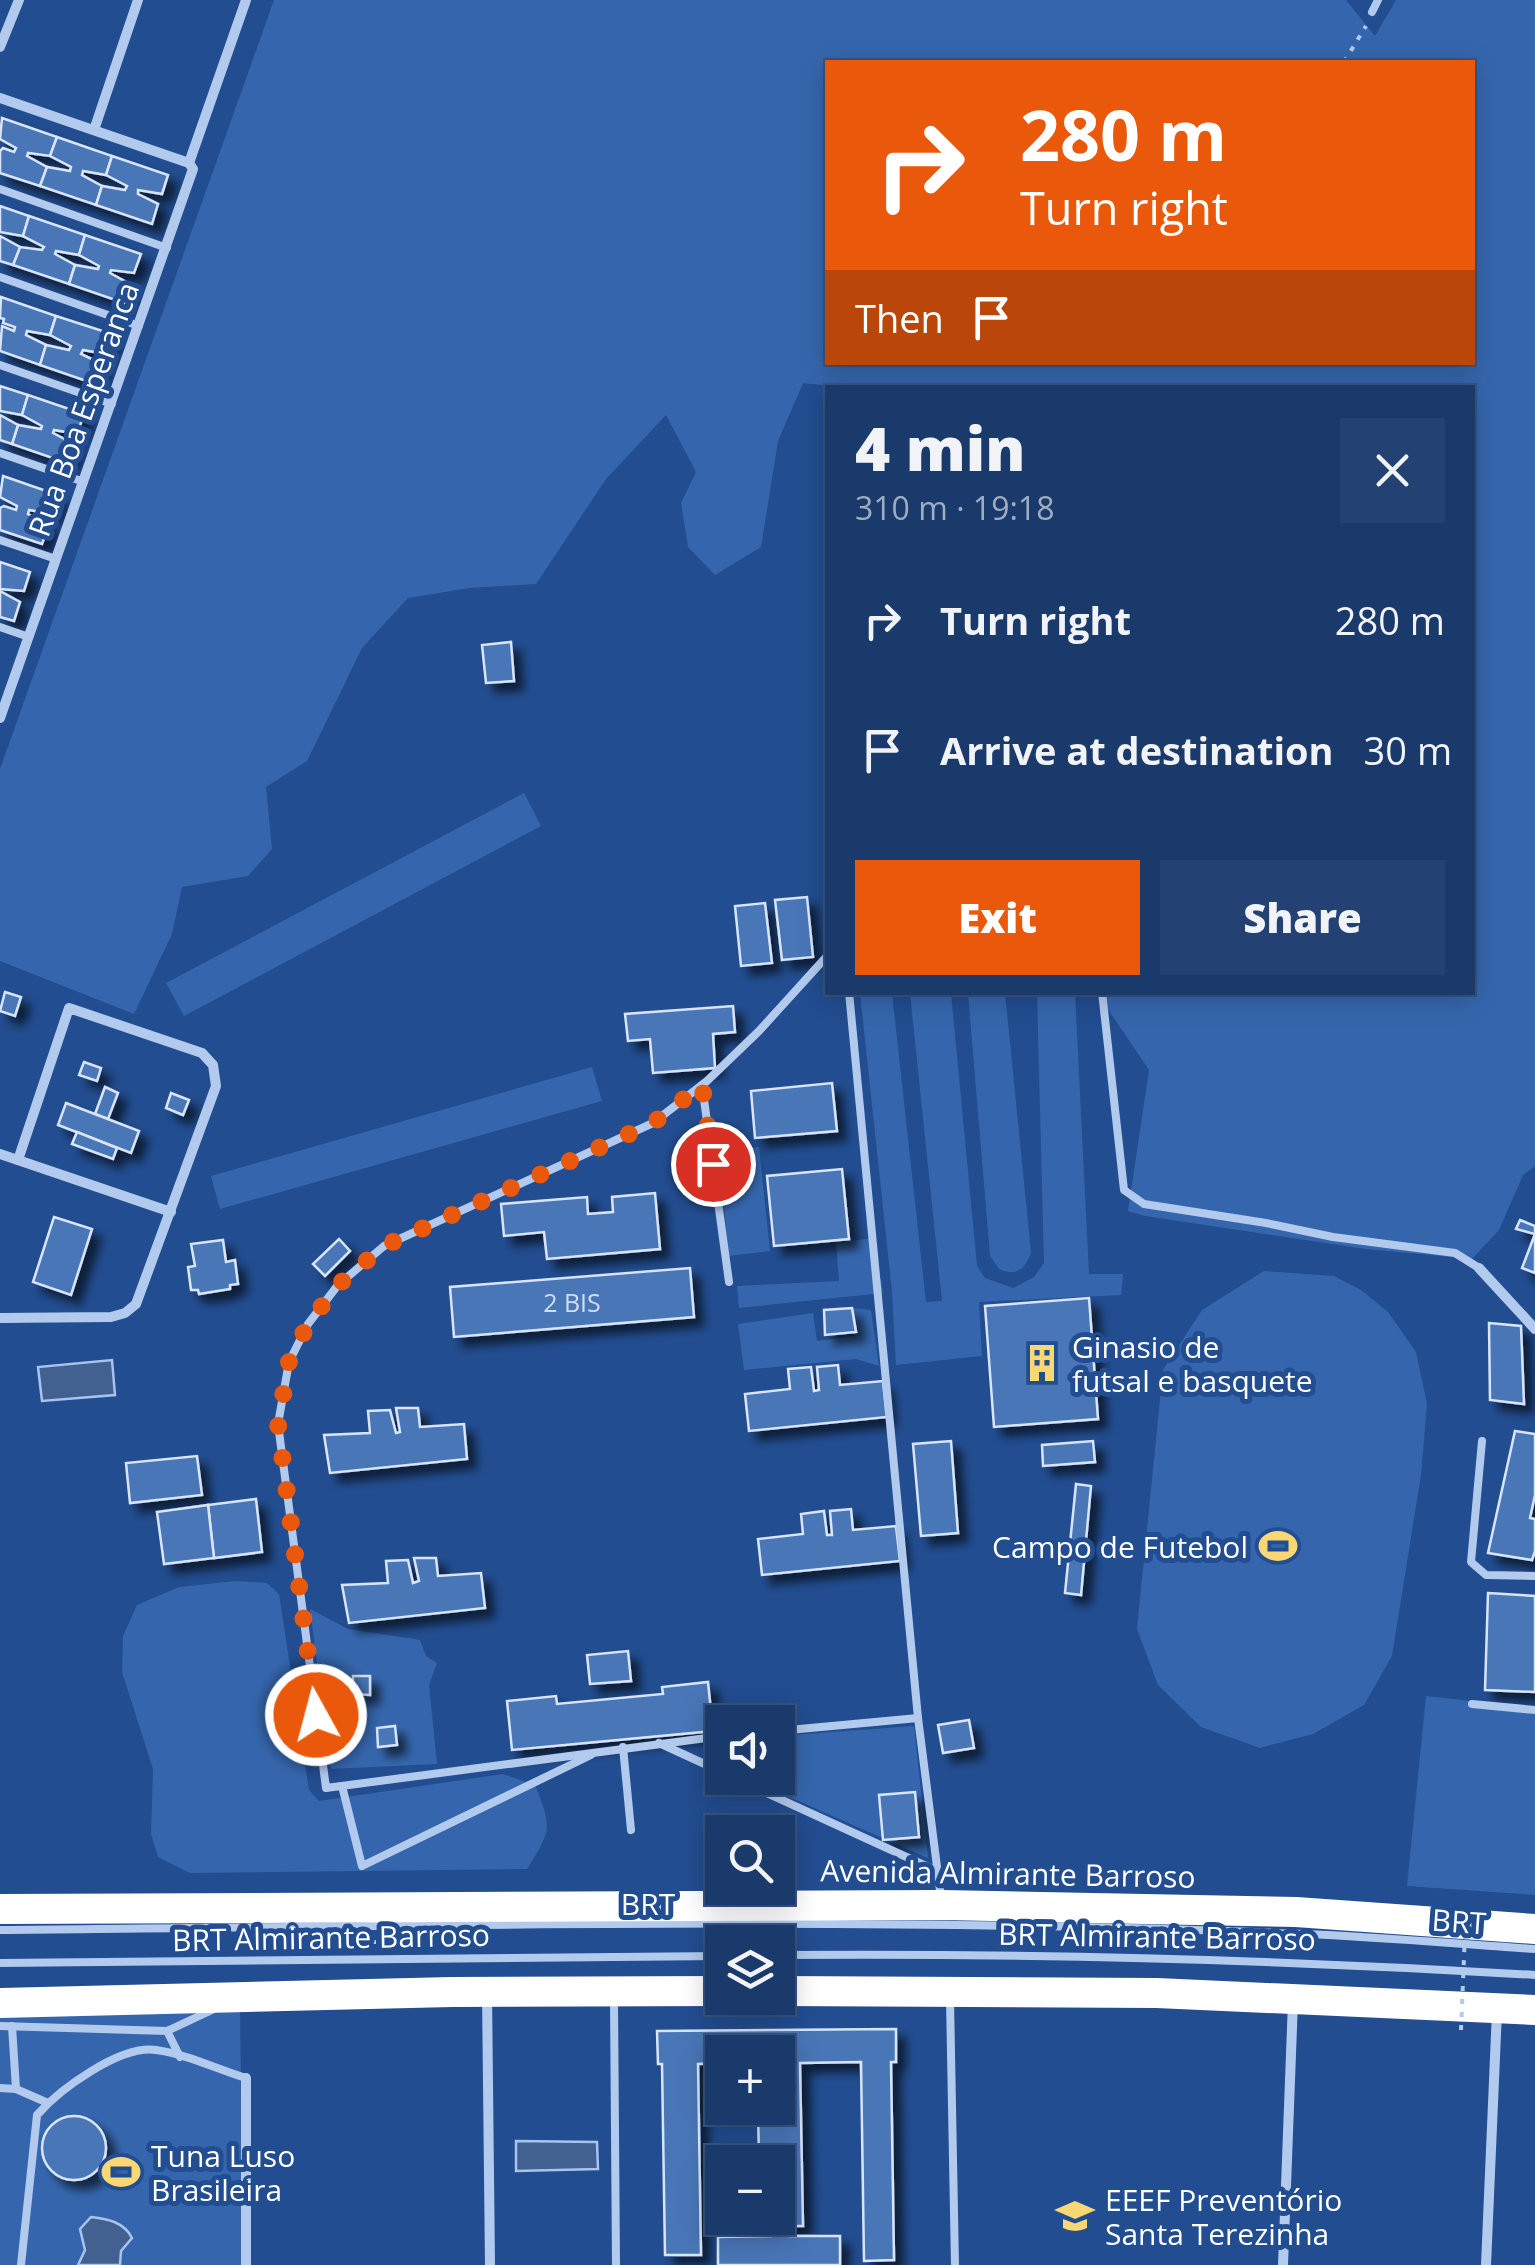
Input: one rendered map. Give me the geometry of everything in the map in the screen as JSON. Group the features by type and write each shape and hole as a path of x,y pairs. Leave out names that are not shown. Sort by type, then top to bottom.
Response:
{"highway":[{"name":"Avenida Almirante Barroso","path":"0,1909 942,1905 1296,1912 1535,1929"},
{"path":"6,2014 238,1996 705,1991"},
{"path":"795,1992 1157,1993 1535,2010"}],"street":[{"path":"0,47 19,0"},
{"path":"94,130 138,0"},
{"name":"Rua Boa Esperanca","path":"0,716 167,248 246,0"},
{"path":"0,98 191,168"},
{"path":"0,1318 111,1317 132,1310 140,1297 217,1079 214,1065 202,1053 69,1008 18,1160"},
{"path":"0,1154 171,1212"},
{"path":"1479,1268 1535,1330"},
{"path":"488,1992 490,2265"},
{"path":"1282,2265 1293,1998"},
{"path":"1486,2265 1497,2008"},
{"path":"246,2078 246,2265"}],"lane":[{"path":"1372,12 1378,0"},
{"path":"0,189 167,248"},
{"path":"0,277 139,326"},
{"path":"0,365 112,404"},
{"path":"0,452 84,482"},
{"path":"0,540 56,559"},
{"path":"0,627 29,637"},
{"path":"705,1738 326,1788 278,1424 289,1362 308,1324 338,1285 384,1246 653,1123 702,1085 759,1032 825,958"},
{"path":"849,995 918,1718 942,1905"},
{"path":"1102,995 1124,1190 1144,1204 1333,1238 1454,1254 1479,1268"},
{"path":"702,1085 729,1282"},
{"path":"1482,1440 1470,1562 1486,1575 1535,1576"},
{"path":"1472,1704 1535,1710"},
{"path":"795,1729 918,1718"},
{"path":"659,1743 705,1764"},
{"path":"623,1747 631,1830"},
{"path":"342,1786 362,1866 600,1751"},
{"path":"771,1795 937,1871"},
{"name":"BRT","path":"0,1930 939,1926 1304,1934 1535,1949"},
{"name":"BRT Almirante Barroso","path":"795,1956 936,1954 1303,1962 1535,1975"},
{"name":"BRT Almirante Barroso","path":"0,1963 705,1956"},
{"path":"614,1991 616,2265"},
{"path":"950,1992 953,2264"},
{"path":"6,2014 168,2031 238,1996"},
{"path":"0,2026 6,2014"},
{"path":"6,2014 16,2089"},
{"path":"168,2031 180,2057"},
{"path":"21,2265 37,2115 48,2102 106,2062 154,2050 246,2078"},
{"path":"0,2088 16,2089 48,2102"}],"path":[{"path":"1345,60 1372,12"},
{"path":"1461,2030 1466,1909"}],"shaded area":[{"path":"274,0 1346,0 1375,36 1396,0 1535,0 1535,1166 1523,1175 1499,1230 1472,1259 1366,1249 1128,1211 1149,1070 1098,995 1475,995 1475,385 803,383 778,441 761,547 715,575 688,547 681,503 696,472 666,415 606,479 536,584 469,588 408,598 362,648 307,761 266,787 272,849 248,876 182,887 172,934 134,1014 0,961 0,769"},
{"path":"524,793 541,826 184,1016 166,983"},
{"path":"860,995 892,995 926,1302 942,1301 910,995 951,995 977,1266 985,1278 1013,1288 1034,1277 1044,1263 1037,995 1075,995 1089,1274 1123,1274 1121,1295 979,1302 982,1356 896,1365 892,1292"},
{"path":"968,995 1005,995 1031,1253 1015,1272 999,1269 990,1256"},
{"path":"592,1067 602,1101 220,1209 211,1176"},
{"path":"759,1147 770,1251 729,1256 718,1150"},
{"path":"873,1238 877,1279 881,1279 883,1293 739,1308 737,1286 839,1281 836,1243"},
{"name":"Campo de Futebol","path":"1264,1271 1334,1276 1361,1290 1388,1312 1416,1352 1427,1404 1421,1475 1392,1656 1364,1705 1313,1734 1260,1748 1201,1727 1158,1685 1137,1629 1163,1370 1202,1310"},
{"path":"852,1308 871,1310 879,1366 856,1359 744,1370 738,1324 813,1313 817,1341 854,1336"},
{"path":"112,1360 115,1395 42,1401 38,1367"},
{"path":"235,1581 267,1583 279,1594 309,1790 319,1801 503,1774 535,1785 547,1820 545,1836 527,1869 190,1873 158,1857 151,1834 153,1769 122,1672 123,1636 137,1605 179,1587"},
{"path":"310,1609 348,1629 420,1640 426,1656 437,1663 429,1685 437,1764 331,1769"},
{"path":"1426,1696 1535,1708 1535,1895 1407,1886"},
{"path":"914,1726 928,1858 785,1795 795,1795 795,1735"},
{"name":"Tuna Luso Brasileira","path":"0,2002 240,2005 243,2265 0,2265"},
{"path":"516,2141 597,2142 598,2169 516,2171"},
{"path":"91,2217 109,2220 129,2233 132,2238 121,2251 120,2265 78,2265 85,2250 80,2229"}],"building":[{"path":"2,118 57,137 50,156 28,153 27,156 47,167 40,186 0,173 0,151 3,148 14,152 16,148 0,139"},
{"path":"57,137 112,156 106,175 83,171 82,175 102,186 96,205 40,186 47,167 70,171 71,167 50,156"},
{"path":"112,156 168,175 162,194 138,190 138,194 158,204 152,224 96,205 102,186 125,190 127,186 106,175"},
{"path":"0,206 29,216 23,236 0,232"},
{"path":"29,216 85,235 79,255 56,251 55,254 75,265 69,284 13,265 20,247 44,247 23,236"},
{"path":"85,235 141,254 134,273 111,270 110,273 130,284 124,303 69,284 75,265 98,269 99,266 79,255"},
{"path":"0,236 20,247 13,265 0,261"},
{"path":"1,297 56,316 50,335 27,331 26,335 46,345 40,365 0,351 2,326 14,331 15,327 0,318"},
{"path":"56,316 112,334 105,354 83,350 81,354 102,364 95,384 40,365 46,345 69,350 71,346 50,335"},
{"path":"0,386 28,395 22,415 0,411"},
{"path":"28,395 84,414 77,434 54,430 53,433 74,444 67,463 12,444 18,425 41,429 42,426 22,415"},
{"path":"0,415 18,425 12,444 0,440"},
{"path":"3,476 58,495 52,514 29,510 28,514 49,525 42,544 0,530 0,508 16,510 17,506 0,497"},
{"path":"0,562 30,572 24,591 0,589"},
{"path":"0,591 20,602 14,621 0,617"},
{"path":"511,642 514,681 486,683 482,645"},
{"path":"807,897 813,957 782,960 775,900"},
{"path":"765,903 772,963 741,966 735,906"},
{"path":"5,992 21,997 15,1016 0,1011"},
{"path":"733,1006 735,1032 713,1034 715,1068 653,1073 650,1039 628,1041 625,1014"},
{"path":"84,1062 101,1068 97,1081 79,1075"},
{"path":"832,1083 837,1131 755,1138 751,1091"},
{"path":"105,1087 118,1093 108,1119 95,1114"},
{"path":"171,1093 189,1100 183,1115 166,1108"},
{"path":"66,1103 139,1131 131,1153 58,1125"},
{"path":"77,1132 117,1148 113,1159 72,1144"},
{"path":"842,1169 849,1239 774,1246 767,1176"},
{"path":"655,1193 660,1249 547,1259 544,1232 504,1236 501,1204 587,1197 588,1214 613,1212 612,1197"},
{"path":"54,1217 92,1229 71,1295 33,1282"},
{"path":"1520,1220 1535,1226 1535,1234 1516,1229"},
{"path":"1535,1234 1535,1273 1522,1268"},
{"path":"339,1239 350,1251 325,1276 313,1264"},
{"path":"223,1240 226,1262 235,1260 238,1284 199,1294 198,1290 191,1290 188,1267 195,1266 191,1244"},
{"path":"690,1268 694,1317 454,1337 450,1287"},
{"name":"Ginasio de futsal e basquete","path":"1089,1298 1098,1419 994,1427 985,1306"},
{"path":"852,1308 856,1332 825,1335 824,1310"},
{"path":"1489,1323 1521,1326 1524,1404 1490,1400"},
{"path":"838,1365 840,1385 883,1381 887,1417 749,1431 745,1394 790,1389 788,1369 811,1367 814,1391 819,1390 817,1367"},
{"path":"396,1408 418,1408 420,1427 464,1424 467,1459 330,1473 324,1435 370,1433 368,1411 390,1410 396,1433 400,1432"},
{"path":"1515,1431 1535,1434 1532,1560 1488,1553"},
{"path":"951,1441 958,1533 921,1536 913,1444"},
{"path":"1093,1441 1095,1462 1043,1466 1042,1445"},
{"path":"197,1456 202,1495 130,1503 126,1463"},
{"path":"1076,1484 1091,1486 1081,1595 1065,1593"},
{"path":"256,1499 262,1552 214,1558 208,1505"},
{"path":"208,1505 214,1558 164,1564 157,1512"},
{"path":"851,1509 853,1530 896,1526 900,1561 762,1575 758,1539 803,1534 801,1514 824,1511 827,1535 832,1535 830,1511"},
{"path":"414,1558 436,1558 438,1576 481,1573 485,1608 349,1623 342,1585 388,1583 386,1561 408,1560 413,1583 419,1581"},
{"path":"1488,1593 1535,1596 1535,1692 1485,1690"},
{"path":"628,1651 631,1681 590,1684 587,1655"},
{"path":"353,1676 370,1676 370,1695 353,1694"},
{"path":"708,1682 710,1705 705,1705 705,1732 512,1750 507,1701 556,1696 557,1704 663,1694 662,1687"},
{"path":"969,1720 974,1748 943,1753 938,1725"},
{"path":"395,1726 397,1745 378,1747 377,1728"},
{"path":"915,1792 919,1837 883,1840 879,1795"},
{"path":"896,2029 896,2062 891,2062 894,2260 864,2261 861,2062 800,2063 803,2226 795,2226 795,2145 759,2145 758,2125 795,2125 795,2035 705,2035 705,2064 698,2064 701,2255 665,2255 662,2064 658,2064 657,2031"},
{"path":"74,2116 96,2126 106,2148 96,2170 74,2180 52,2170 42,2148 52,2126"},
{"path":"840,2236 840,2265 718,2265 718,2237"}],"place":[{"name":"Ginasio de futsal e basquete","path":"1042,1363"},
{"name":"Campo de Futebol","path":"1278,1546"},
{"name":"Tuna Luso Brasileira","path":"121,2172"},
{"name":"EEEF Preventório Santa Terezinha","path":"1075,2216"}],"route":[{"path":"316,1715 278,1424 289,1362 308,1324 338,1285 384,1246 653,1123 702,1085 713,1164"}]}
